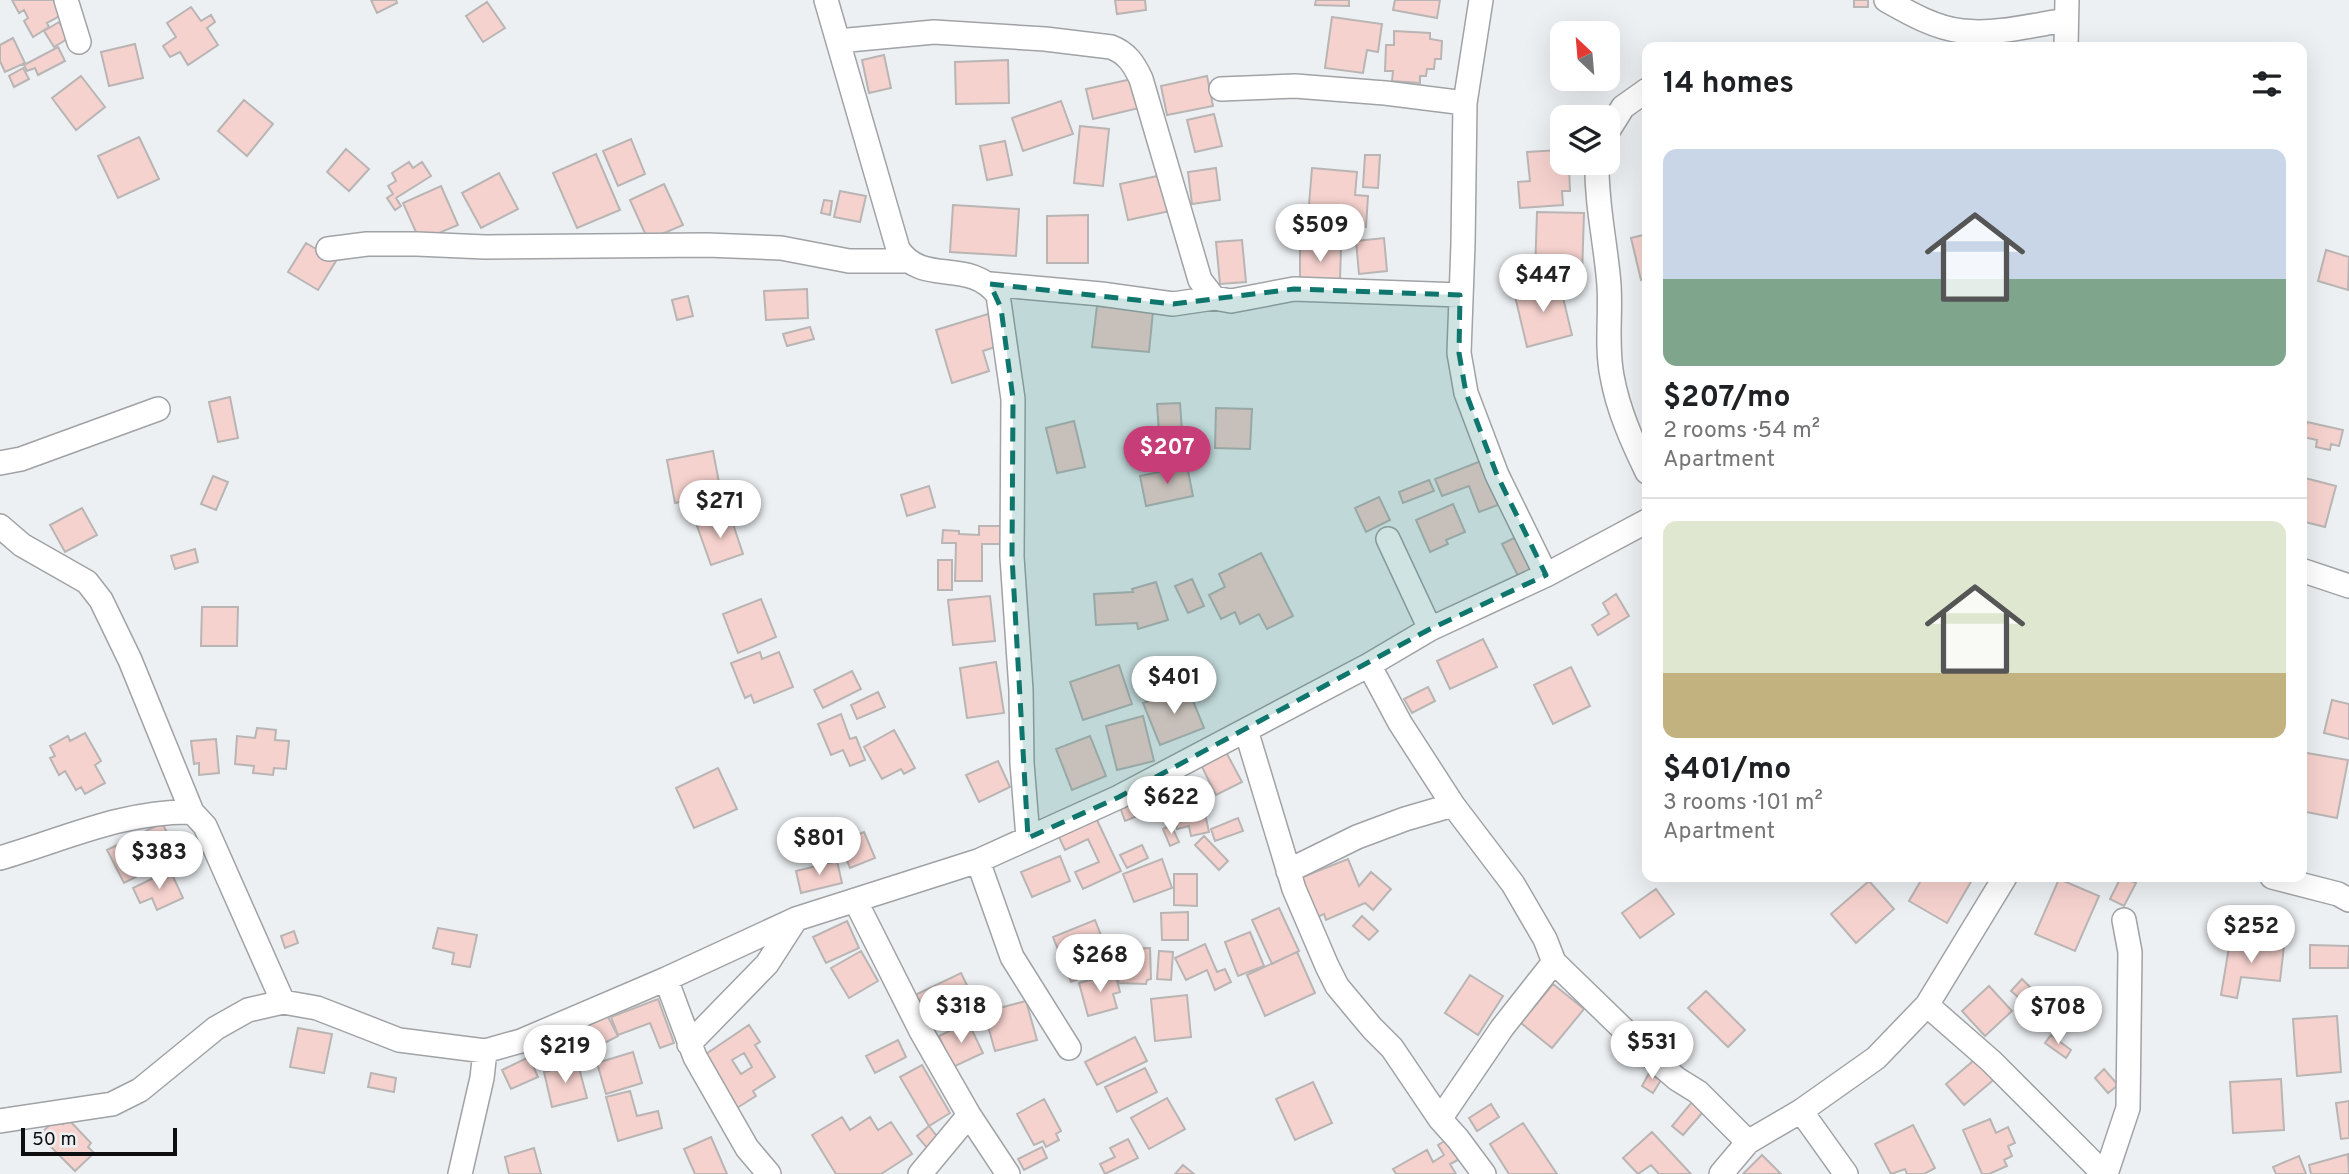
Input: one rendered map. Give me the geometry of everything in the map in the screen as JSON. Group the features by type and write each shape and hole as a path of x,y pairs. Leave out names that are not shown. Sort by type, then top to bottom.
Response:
{"street":[{"path":"66,0 79,42"},
{"path":"826,0 898,249 906,261"},
{"path":"1482,0 1465,103 1459,353 1466,393 1497,475 1546,575"},
{"path":"1886,0 1913,14 1961,31 1989,32 2066,10 2066,42"},
{"path":"838,41 934,32 1045,39 1120,50 1132,62 1141,79 1200,280 1214,298"},
{"path":"1221,89 1295,86 1465,103"},
{"path":"1620,112 1642,94"},
{"path":"1597,175 1596,192 1609,286 1611,376 1623,420 1642,461"},
{"path":"328,248 404,244 485,247 707,245 781,248 849,261 906,261 922,269 964,273 990,284 1101,294 1173,304 1214,298 1231,301 1294,289 1460,295"},
{"path":"990,284 998,295 1002,308 1013,399 1012,557 1028,838"},
{"path":"0,463 21,459 158,409"},
{"path":"0,1121 112,1104 140,1090 216,1028 248,1010 283,1002 317,1008 399,1040 485,1051 521,1041 666,979 796,919 978,860 1119,797 1430,629 1546,575 1642,525"},
{"path":"0,526 22,545 87,582 101,600 130,660 192,812 205,826 283,1002"},
{"path":"1388,539 1430,629"},
{"path":"2307,572 2349,586"},
{"path":"1369,664 1400,723 1452,805 1513,884 1545,939 1554,962 1656,1061 1698,1092 1748,1142"},
{"path":"1246,730 1299,904 1337,986 1371,1028 1392,1048 1440,1119 1484,1174"},
{"path":"1289,871 1357,837 1452,805"},
{"path":"0,858 123,818 164,812 192,812"},
{"path":"978,860 1012,957 1069,1048"},
{"path":"1721,1174 1748,1142 1801,1111 1876,1058 1927,1005 2002,882"},
{"path":"2287,882 2338,894 2349,900"},
{"path":"855,900 921,1031 969,1115 1008,1174"},
{"path":"689,1044 767,964 796,919"},
{"path":"1927,1005 1991,1061 2105,1174 2128,1108 2130,952 2124,920"},
{"path":"1440,1119 1502,1028 1554,962"},
{"path":"666,979 689,1044 747,1148 769,1174"},
{"path":"460,1174 482,1078 485,1051"},
{"path":"1801,1111 1846,1174"},
{"path":"920,1174 969,1115"}],"highlighted area":[{"path":"990,284 1173,304 1294,289 1460,295 1459,353 1466,393 1497,475 1546,575 1430,629 1119,797 1028,838 1012,557 1013,399 1001,308"}],"building":[{"path":"12,0 58,0 65,13 47,23 49,27 33,37 24,21 28,18 24,10 19,13"},
{"path":"371,0 396,0 397,3 377,13"},
{"path":"1115,0 1145,0 1146,10 1117,14"},
{"path":"1316,0 1349,0 1349,6 1315,5"},
{"path":"1395,0 1440,0 1437,18 1393,10"},
{"path":"1854,0 1868,0 1868,7 1854,7"},
{"path":"487,2 505,28 483,42 466,16"},
{"path":"191,7 201,21 211,15 215,22 207,28 218,45 188,65 180,52 170,57 163,46 176,37 167,23"},
{"path":"1332,17 1382,24 1378,52 1367,50 1363,73 1325,68"},
{"path":"59,22 69,38 54,47 44,31"},
{"path":"1394,31 1430,33 1430,39 1442,41 1441,59 1435,59 1434,69 1427,69 1426,76 1420,76 1420,83 1392,81 1393,71 1385,71 1386,45 1394,45"},
{"path":"13,38 25,63 5,72 0,61 0,45"},
{"path":"135,44 143,78 109,86 101,52"},
{"path":"58,47 65,61 38,75 35,68 27,71 24,65"},
{"path":"884,55 891,88 869,93 862,60"},
{"path":"1008,60 1009,103 956,104 955,62"},
{"path":"23,68 29,79 14,87 9,76"},
{"path":"81,76 105,107 76,130 52,98"},
{"path":"1207,76 1213,106 1167,115 1161,86"},
{"path":"1132,79 1139,108 1093,119 1086,89"},
{"path":"244,100 273,124 247,156 218,131"},
{"path":"1061,101 1073,134 1023,151 1012,118"},
{"path":"1214,114 1222,146 1195,152 1187,120"},
{"path":"1080,126 1109,129 1103,186 1074,183"},
{"path":"139,137 159,179 118,198 98,156"},
{"path":"631,139 645,174 618,186 603,151"},
{"path":"1005,141 1012,175 987,180 980,146"},
{"path":"346,149 369,169 349,191 327,172"},
{"path":"1550,151 1550,175 1569,175 1570,191 1562,191 1563,205 1520,208 1518,182 1530,181 1527,152"},
{"path":"596,154 620,210 577,228 553,173"},
{"path":"1365,155 1380,155 1378,188 1363,187"},
{"path":"409,162 413,168 422,162 431,176 396,198 401,206 395,210 387,198 393,194 388,186 396,181 392,173"},
{"path":"1216,168 1220,200 1192,204 1188,172"},
{"path":"1312,168 1357,172 1355,195 1368,196 1366,227 1350,226 1348,242 1317,240 1319,218 1308,217"},
{"path":"499,173 518,209 481,228 462,193"},
{"path":"1162,175 1170,211 1128,220 1120,184"},
{"path":"664,184 683,225 648,240 630,200"},
{"path":"441,186 458,225 420,241 403,203"},
{"path":"840,191 866,196 860,222 834,217"},
{"path":"824,200 832,201 830,215 821,213"},
{"path":"953,205 1019,209 1016,256 950,252"},
{"path":"1537,212 1584,213 1582,275 1535,273"},
{"path":"1088,215 1088,263 1047,263 1047,216"},
{"path":"1642,235 1641,280 1631,238"},
{"path":"1384,238 1387,271 1359,274 1356,241"},
{"path":"1242,240 1246,282 1220,284 1216,242"},
{"path":"306,243 336,261 318,290 288,272"},
{"path":"1300,249 1341,249 1340,280 1300,279"},
{"path":"2326,250 2349,257 2348,290 2318,281"},
{"path":"1559,281 1572,335 1527,347 1514,292"},
{"path":"807,289 808,318 766,320 764,291"},
{"path":"688,296 693,316 677,320 672,300"},
{"path":"1097,306 1153,311 1149,352 1092,347"},
{"path":"988,314 998,346 983,351 989,371 952,383 936,330"},
{"path":"810,327 814,339 787,346 783,334"},
{"path":"230,397 238,438 218,442 209,402"},
{"path":"1180,403 1183,445 1160,447 1157,404"},
{"path":"1216,408 1252,409 1250,449 1215,448"},
{"path":"1074,421 1085,467 1057,473 1046,428"},
{"path":"2307,422 2343,430 2339,446 2331,444 2330,450 2316,447 2317,440 2307,438"},
{"path":"713,451 721,493 675,503 667,460"},
{"path":"1481,461 1498,505 1479,512 1469,486 1442,496 1435,479"},
{"path":"1187,466 1193,496 1146,506 1140,476"},
{"path":"213,476 228,482 216,510 201,504"},
{"path":"2307,479 2336,486 2325,527 2307,522"},
{"path":"1429,480 1434,491 1403,503 1399,492"},
{"path":"929,486 935,507 907,516 901,495"},
{"path":"1379,497 1390,520 1366,532 1355,508"},
{"path":"1453,504 1465,532 1446,540 1448,544 1430,552 1416,520"},
{"path":"82,508 97,535 65,552 50,525"},
{"path":"730,515 743,554 711,565 697,526"},
{"path":"979,526 1008,526 1007,544 982,544 982,581 955,581 956,543 942,543 943,530 979,535"},
{"path":"1518,536 1535,572 1520,580 1502,544"},
{"path":"195,549 198,562 175,569 171,556"},
{"path":"1261,553 1293,616 1267,629 1259,614 1240,624 1235,612 1221,619 1209,595 1225,587 1219,574"},
{"path":"938,560 952,560 952,590 938,590"},
{"path":"1192,579 1204,606 1188,613 1175,586"},
{"path":"1156,582 1168,620 1138,629 1137,623 1096,625 1094,594 1133,592 1132,589"},
{"path":"1616,594 1629,616 1598,635 1592,625 1609,614 1603,603"},
{"path":"990,596 995,641 953,645 948,600"},
{"path":"761,599 776,637 738,653 723,614"},
{"path":"202,607 238,607 237,646 201,646"},
{"path":"1483,639 1497,667 1450,689 1437,661"},
{"path":"760,652 762,659 779,652 793,687 754,703 751,695 745,698 731,663"},
{"path":"996,662 1004,713 967,718 960,668"},
{"path":"1119,665 1132,704 1083,720 1070,682"},
{"path":"1571,667 1590,706 1553,724 1534,685"},
{"path":"852,671 861,689 823,708 814,690"},
{"path":"1187,686 1204,728 1160,745 1143,703"},
{"path":"1428,687 1435,701 1412,713 1404,699"},
{"path":"878,692 885,707 857,719 851,705"},
{"path":"2332,700 2349,704 2349,739 2324,733"},
{"path":"841,714 850,739 856,737 865,760 850,766 843,750 831,755 818,724"},
{"path":"1143,716 1154,761 1117,770 1106,726"},
{"path":"257,728 276,730 275,740 289,741 286,769 274,768 273,775 253,773 254,766 235,764 237,736 255,738"},
{"path":"894,730 915,768 904,774 901,769 882,779 864,747"},
{"path":"85,733 101,761 95,765 105,783 85,794 81,787 76,790 65,771 59,775 50,758 55,756 50,746 68,736 70,741"},
{"path":"1090,736 1106,776 1072,790 1056,749"},
{"path":"216,739 219,773 199,775 199,763 194,764 191,741"},
{"path":"1226,752 1242,782 1216,795 1201,765"},
{"path":"2307,753 2348,760 2337,818 2307,812"},
{"path":"998,761 1010,787 979,802 966,775"},
{"path":"718,768 737,809 694,828 676,788"},
{"path":"1161,789 1168,805 1156,810 1149,794"},
{"path":"1143,794 1150,811 1125,821 1119,804"},
{"path":"1203,805 1209,832 1191,836 1189,826 1177,829 1173,811"},
{"path":"1096,818 1121,871 1083,889 1075,872 1099,862 1088,839 1065,850 1058,835"},
{"path":"1238,818 1243,831 1215,841 1211,829"},
{"path":"162,823 179,855 124,883 107,850"},
{"path":"1171,825 1179,842 1170,846 1163,829"},
{"path":"864,832 875,858 850,868 839,842"},
{"path":"1204,836 1228,861 1219,870 1195,845"},
{"path":"1142,845 1148,858 1127,868 1120,855"},
{"path":"1060,856 1070,881 1032,897 1021,872"},
{"path":"1162,859 1172,888 1134,902 1123,874"},
{"path":"1348,859 1359,886 1371,872 1391,889 1373,910 1365,903 1326,920 1324,914 1315,918 1300,878"},
{"path":"837,861 842,883 801,893 796,871"},
{"path":"170,870 183,898 157,910 152,898 140,903 133,888"},
{"path":"1174,874 1197,874 1197,906 1174,905"},
{"path":"1868,882 1894,909 1856,943 1831,914"},
{"path":"1920,882 1971,882 1947,923 1909,901"},
{"path":"2058,882 2066,882 2099,896 2075,951 2035,934"},
{"path":"2118,882 2136,883 2124,906 2110,899"},
{"path":"1656,889 1674,914 1640,938 1622,913"},
{"path":"1279,908 1299,951 1272,964 1252,920"},
{"path":"1188,912 1188,940 1162,940 1161,913"},
{"path":"1362,916 1378,931 1369,940 1353,926"},
{"path":"1095,920 1113,966 1071,982 1053,937"},
{"path":"847,921 859,948 826,963 813,937"},
{"path":"2231,924 2254,927 2252,938 2230,935"},
{"path":"438,928 477,935 470,967 452,964 454,953 433,948"},
{"path":"294,931 298,943 285,948 281,936"},
{"path":"1250,932 1264,966 1238,976 1225,942"},
{"path":"2230,941 2284,946 2280,981 2241,977 2237,998 2221,995"},
{"path":"1205,944 1217,972 1225,969 1231,982 1215,990 1207,970 1186,980 1175,958"},
{"path":"2310,945 2349,946 2348,968 2310,968"},
{"path":"1150,948 1151,979 1147,980 1146,984 1118,983 1119,972 1134,973 1133,961 1115,961 1115,949"},
{"path":"861,951 878,981 849,998 831,968"},
{"path":"1159,951 1173,952 1171,980 1157,979"},
{"path":"1297,952 1315,993 1265,1016 1247,975"},
{"path":"961,973 977,1006 929,1029 913,996"},
{"path":"1115,973 1120,992 1113,994 1117,1008 1088,1016 1079,983"},
{"path":"1470,975 1503,996 1478,1035 1445,1013"},
{"path":"2022,979 2030,987 2019,998 2011,991"},
{"path":"1553,984 1584,1009 1552,1048 1521,1023"},
{"path":"1989,986 2012,1011 1985,1036 1962,1011"},
{"path":"1706,991 1745,1030 1728,1047 1688,1008"},
{"path":"1187,995 1191,1037 1155,1041 1151,999"},
{"path":"658,999 674,1043 660,1048 650,1023 618,1035 611,1017"},
{"path":"1026,1001 1037,1040 995,1051 984,1012"},
{"path":"607,1015 618,1036 595,1048 584,1026"},
{"path":"2337,1016 2341,1072 2297,1076 2293,1019"},
{"path":"968,1022 983,1053 953,1067 939,1036"},
{"path":"749,1025 760,1042 755,1045 775,1077 753,1091 756,1096 737,1108 703,1056","holes":["744,1053 752,1067 741,1074 732,1060"]},
{"path":"298,1028 332,1034 324,1073 290,1067"},
{"path":"2051,1035 2071,1050 2066,1058 2045,1043"},
{"path":"1135,1037 1147,1061 1097,1085 1085,1062"},
{"path":"898,1040 906,1057 875,1073 866,1056"},
{"path":"633,1052 642,1083 606,1094 597,1063"},
{"path":"1979,1056 1997,1077 1964,1105 1946,1084"},
{"path":"529,1057 538,1077 511,1089 502,1070"},
{"path":"578,1064 587,1098 552,1107 544,1072"},
{"path":"922,1065 950,1113 929,1126 900,1077"},
{"path":"1145,1068 1157,1092 1117,1112 1105,1087"},
{"path":"1652,1068 1658,1071 1655,1077 1661,1080 1653,1093 1642,1086"},
{"path":"2104,1069 2118,1085 2108,1093 2095,1078"},
{"path":"371,1073 396,1078 394,1092 368,1087"},
{"path":"2281,1079 2284,1130 2233,1133 2230,1082"},
{"path":"1313,1082 1332,1123 1295,1140 1276,1099"},
{"path":"630,1091 637,1116 658,1111 662,1128 618,1141 606,1097"},
{"path":"1167,1098 1185,1129 1149,1149 1131,1118"},
{"path":"1044,1099 1061,1131 1056,1134 1059,1140 1046,1147 1043,1141 1034,1145 1017,1114"},
{"path":"2349,1101 2349,1138 2341,1139 2336,1103"},
{"path":"1692,1102 1703,1112 1683,1135 1672,1126"},
{"path":"1491,1104 1499,1117 1477,1131 1469,1118"},
{"path":"842,1117 850,1130 870,1117 878,1130 891,1122 912,1154 881,1174 836,1174 812,1135"},
{"path":"57,1118 63,1124 68,1119 91,1143 88,1147 94,1153 75,1171 39,1135"},
{"path":"1990,1119 1996,1133 2008,1127 2015,1143 2008,1146 2012,1156 2004,1160 2007,1166 1989,1174 1982,1174 1963,1130"},
{"path":"1523,1123 1557,1174 1509,1174 1490,1144"},
{"path":"1913,1125 1935,1168 1924,1174 1907,1174 1905,1169 1891,1174 1875,1144"},
{"path":"929,1126 939,1139 927,1148 917,1136"},
{"path":"1652,1132 1691,1174 1659,1174 1651,1165 1638,1174 1623,1158"},
{"path":"711,1137 727,1174 695,1174 684,1149"},
{"path":"1128,1139 1138,1158 1105,1174 1100,1164 1115,1157 1110,1148"},
{"path":"1448,1139 1460,1159 1450,1164 1456,1174 1396,1174 1393,1169 1427,1150 1433,1162 1444,1155 1438,1145"},
{"path":"1042,1147 1047,1158 1024,1170 1018,1159"},
{"path":"534,1148 541,1174 509,1174 505,1157"},
{"path":"2348,1154 2349,1174 2311,1174 2309,1165"},
{"path":"1762,1155 1781,1174 1743,1174"},
{"path":"2299,1156 2306,1174 2276,1174 2273,1167"},
{"path":"1183,1165 1194,1174 1175,1174"}]}
